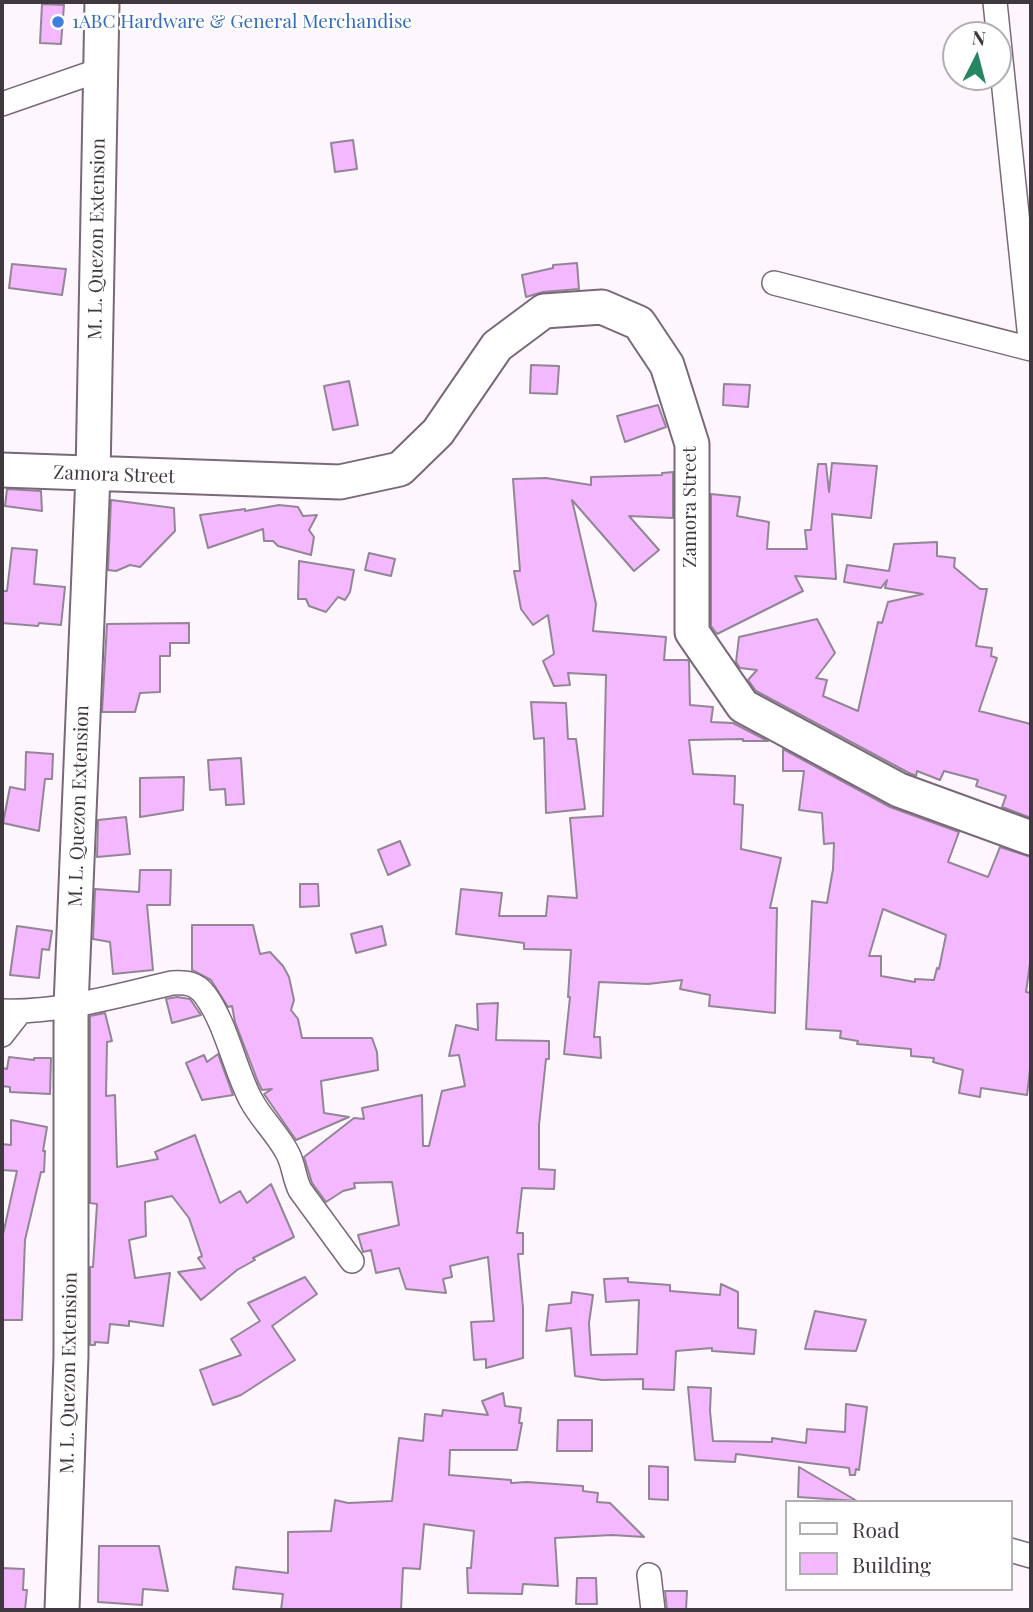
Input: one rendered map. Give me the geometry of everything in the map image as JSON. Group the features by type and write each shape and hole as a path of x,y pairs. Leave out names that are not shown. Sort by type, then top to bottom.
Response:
{"street":[{"name":"M. L. Quezon Extension","path":"62,1610 71,1356 71,1006 93,475 102,2"},
{"path":"774,283 1031,349 995,2"},
{"path":"2,104 100,70"},
{"name":"Zamora Street","path":"2,471 340,482 400,469 438,432 497,346 544,312 602,307 639,323 667,365 692,444 692,632 743,706 899,790 1031,838"},
{"path":"2,1035 11,1012 71,1006 172,983 187,982 195,986 205,994 252,1101 288,1154 294,1179 300,1190 352,1261"},
{"path":"1012,1551 1031,1556"},
{"path":"649,1575 653,1610"}],"building":[{"path":"42,4 64,5 61,44 40,43"},
{"path":"353,140 357,169 335,172 331,143"},
{"path":"577,263 579,289 543,292 526,297 522,275 553,268 553,265"},
{"path":"12,264 66,269 62,295 9,288"},
{"path":"531,365 559,366 557,394 530,393"},
{"path":"349,381 358,425 333,430 324,386"},
{"path":"724,384 750,385 748,407 723,405"},
{"path":"658,405 666,427 625,442 617,416"},
{"path":"832,463 877,466 871,518 832,514 836,579 795,576 803,591 717,634 711,626 711,494 740,497 737,516 769,522 767,549 807,549 805,530 811,530 818,464 826,464 829,492"},
{"path":"673,472 673,518 629,516 659,550 634,571 572,500 596,604 593,631 666,637 664,660 689,662 690,705 713,707 711,722 733,723 768,741 689,740 693,774 735,776 734,804 743,805 741,849 781,858 770,908 777,908 775,1013 709,1006 710,995 680,989 682,980 648,984 599,982 594,1037 600,1037 601,1058 564,1054 570,997 571,950 524,949 524,943 456,934 461,889 502,893 499,916 546,916 548,896 577,898 570,818 603,816 606,675 568,673 570,685 554,686 543,661 554,654 548,615 533,625 521,609 514,571 520,571 513,479 546,478 591,485 591,477 662,475"},
{"path":"7,489 41,491 42,511 5,506"},
{"path":"111,500 174,508 175,531 140,567 130,565 116,571 108,570"},
{"path":"279,505 298,507 303,516 317,515 309,530 314,537 311,555 278,546 273,541 264,541 263,529 208,548 200,515"},
{"path":"937,542 937,556 955,558 954,567 980,589 987,589 976,646 992,648 991,656 997,658 979,711 1031,724 1031,818 1002,807 1006,796 976,786 978,780 944,771 940,780 917,771 916,776 907,772 756,691 748,680 757,670 740,668 736,662 739,637 817,619 835,653 816,678 827,680 823,696 858,711 878,622 882,623 888,602 923,594 885,588 887,580 881,588 844,582 847,565 889,571 894,544"},
{"path":"12,548 37,550 34,584 65,587 61,625 2,623 2,591 7,591"},
{"path":"369,553 395,559 391,576 365,570"},
{"path":"299,561 354,570 350,592 345,600 338,597 326,612 309,606 306,599 298,599"},
{"path":"189,623 189,643 170,643 170,656 160,656 160,692 140,693 135,712 102,712 107,624"},
{"path":"531,702 566,703 568,739 576,739 585,809 546,813 544,738 534,739"},
{"path":"783,749 890,807 959,832 948,862 988,877 1000,847 1031,857 1031,956 1026,992 1031,993 1031,1061 1027,1095 981,1088 980,1097 959,1093 963,1070 933,1062 934,1058 911,1056 911,1049 857,1044 858,1041 840,1038 841,1031 806,1029 812,901 827,903 834,843 824,844 822,813 799,810 804,771 783,771","holes":["883,909 946,935 934,980 915,979 915,982 881,976 881,956 869,956"]},
{"path":"26,752 53,754 52,779 45,779 39,831 3,823 10,787 25,790"},
{"path":"241,758 244,804 226,805 225,789 210,790 208,760"},
{"path":"184,777 183,810 140,817 140,778"},
{"path":"126,817 130,854 97,857 98,820"},
{"path":"400,841 410,865 388,875 378,850"},
{"path":"140,870 171,870 170,905 147,905 153,970 113,974 110,942 93,939 95,889 139,892"},
{"path":"300,884 318,884 319,906 300,907"},
{"path":"192,925 253,925 260,954 270,952 289,977 294,1000 291,1010 298,1019 302,1038 372,1038 377,1052 378,1070 321,1081 324,1113 349,1117 296,1140 264,1094 272,1089 262,1090 258,1082 235,1022 232,1006 228,1007 211,980 192,970"},
{"path":"17,926 52,931 49,950 42,949 39,978 10,975"},
{"path":"382,926 386,945 356,953 351,934"},
{"path":"166,999 190,999 201,1015 172,1023"},
{"path":"498,1003 496,1040 549,1041 549,1059 546,1059 539,1125 539,1169 555,1170 554,1189 522,1188 517,1233 523,1233 523,1254 518,1254 523,1308 523,1358 486,1368 486,1359 474,1360 471,1322 494,1321 488,1257 450,1266 452,1277 443,1279 446,1293 406,1289 399,1268 376,1273 371,1250 363,1252 358,1235 399,1225 392,1182 354,1183 355,1188 343,1191 326,1202 312,1183 304,1157 354,1118 364,1119 362,1108 422,1095 423,1146 429,1146 442,1091 465,1086 459,1055 449,1056 456,1025 478,1030 477,1004"},
{"path":"105,1013 112,1041 107,1042 106,1096 115,1095 117,1167 158,1159 155,1152 195,1135 220,1203 240,1191 247,1203 271,1184 294,1237 253,1258 255,1260 237,1270 201,1300 178,1272 205,1268 198,1258 202,1256 189,1218 172,1196 145,1202 146,1236 129,1240 135,1278 170,1273 163,1326 129,1321 129,1326 110,1324 108,1343 95,1342 95,1345 90,1345 90,1267 93,1267 97,1204 90,1203 90,1016"},
{"path":"218,1054 233,1095 202,1100 186,1063 204,1055 207,1062"},
{"path":"9,1057 34,1060 51,1058 50,1094 10,1092 10,1087 2,1086 2,1068 7,1069"},
{"path":"11,1120 47,1127 43,1151 44,1172 41,1172 25,1240 22,1320 2,1320 2,1239 17,1171 2,1170 2,1144 11,1145"},
{"path":"305,1277 317,1294 272,1326 295,1360 241,1395 213,1405 200,1370 241,1355 231,1339 260,1321 248,1303"},
{"path":"628,1278 628,1282 670,1285 670,1291 720,1295 721,1284 738,1292 738,1328 756,1330 754,1354 712,1351 712,1348 676,1351 674,1390 643,1389 643,1379 602,1380 575,1376 571,1328 546,1331 549,1305 571,1303 572,1292 593,1295 589,1323 591,1355 637,1354 639,1300 606,1302 604,1279"},
{"path":"815,1311 866,1320 856,1351 805,1349"},
{"path":"688,1387 711,1388 713,1441 772,1442 772,1438 806,1443 807,1429 845,1432 846,1404 867,1407 859,1470 856,1469 855,1475 850,1475 849,1468 736,1454 735,1462 695,1460"},
{"path":"503,1393 505,1406 521,1408 519,1423 522,1423 517,1450 450,1450 449,1475 511,1480 511,1483 583,1486 583,1491 598,1493 597,1502 610,1503 644,1537 612,1535 555,1538 558,1586 523,1584 522,1594 468,1593 467,1568 471,1568 474,1531 424,1524 420,1569 403,1568 401,1610 281,1610 283,1594 233,1589 236,1567 288,1573 288,1532 331,1531 335,1500 348,1503 392,1501 399,1438 423,1441 425,1414 442,1416 443,1410 488,1415 482,1401"},
{"path":"558,1420 592,1420 592,1451 557,1451"},
{"path":"649,1466 668,1467 668,1500 649,1499"},
{"path":"799,1467 855,1500 842,1500 798,1497"},
{"path":"99,1546 159,1546 168,1591 143,1589 142,1605 98,1602"},
{"path":"2,1568 24,1569 23,1590 27,1590 25,1610 2,1610"},
{"path":"577,1578 596,1578 597,1604 576,1604"},
{"path":"665,1591 687,1591 686,1610 667,1610"}],"place":[{"name":"1ABC Hardware & General Merchandise","path":"58,22"}]}
